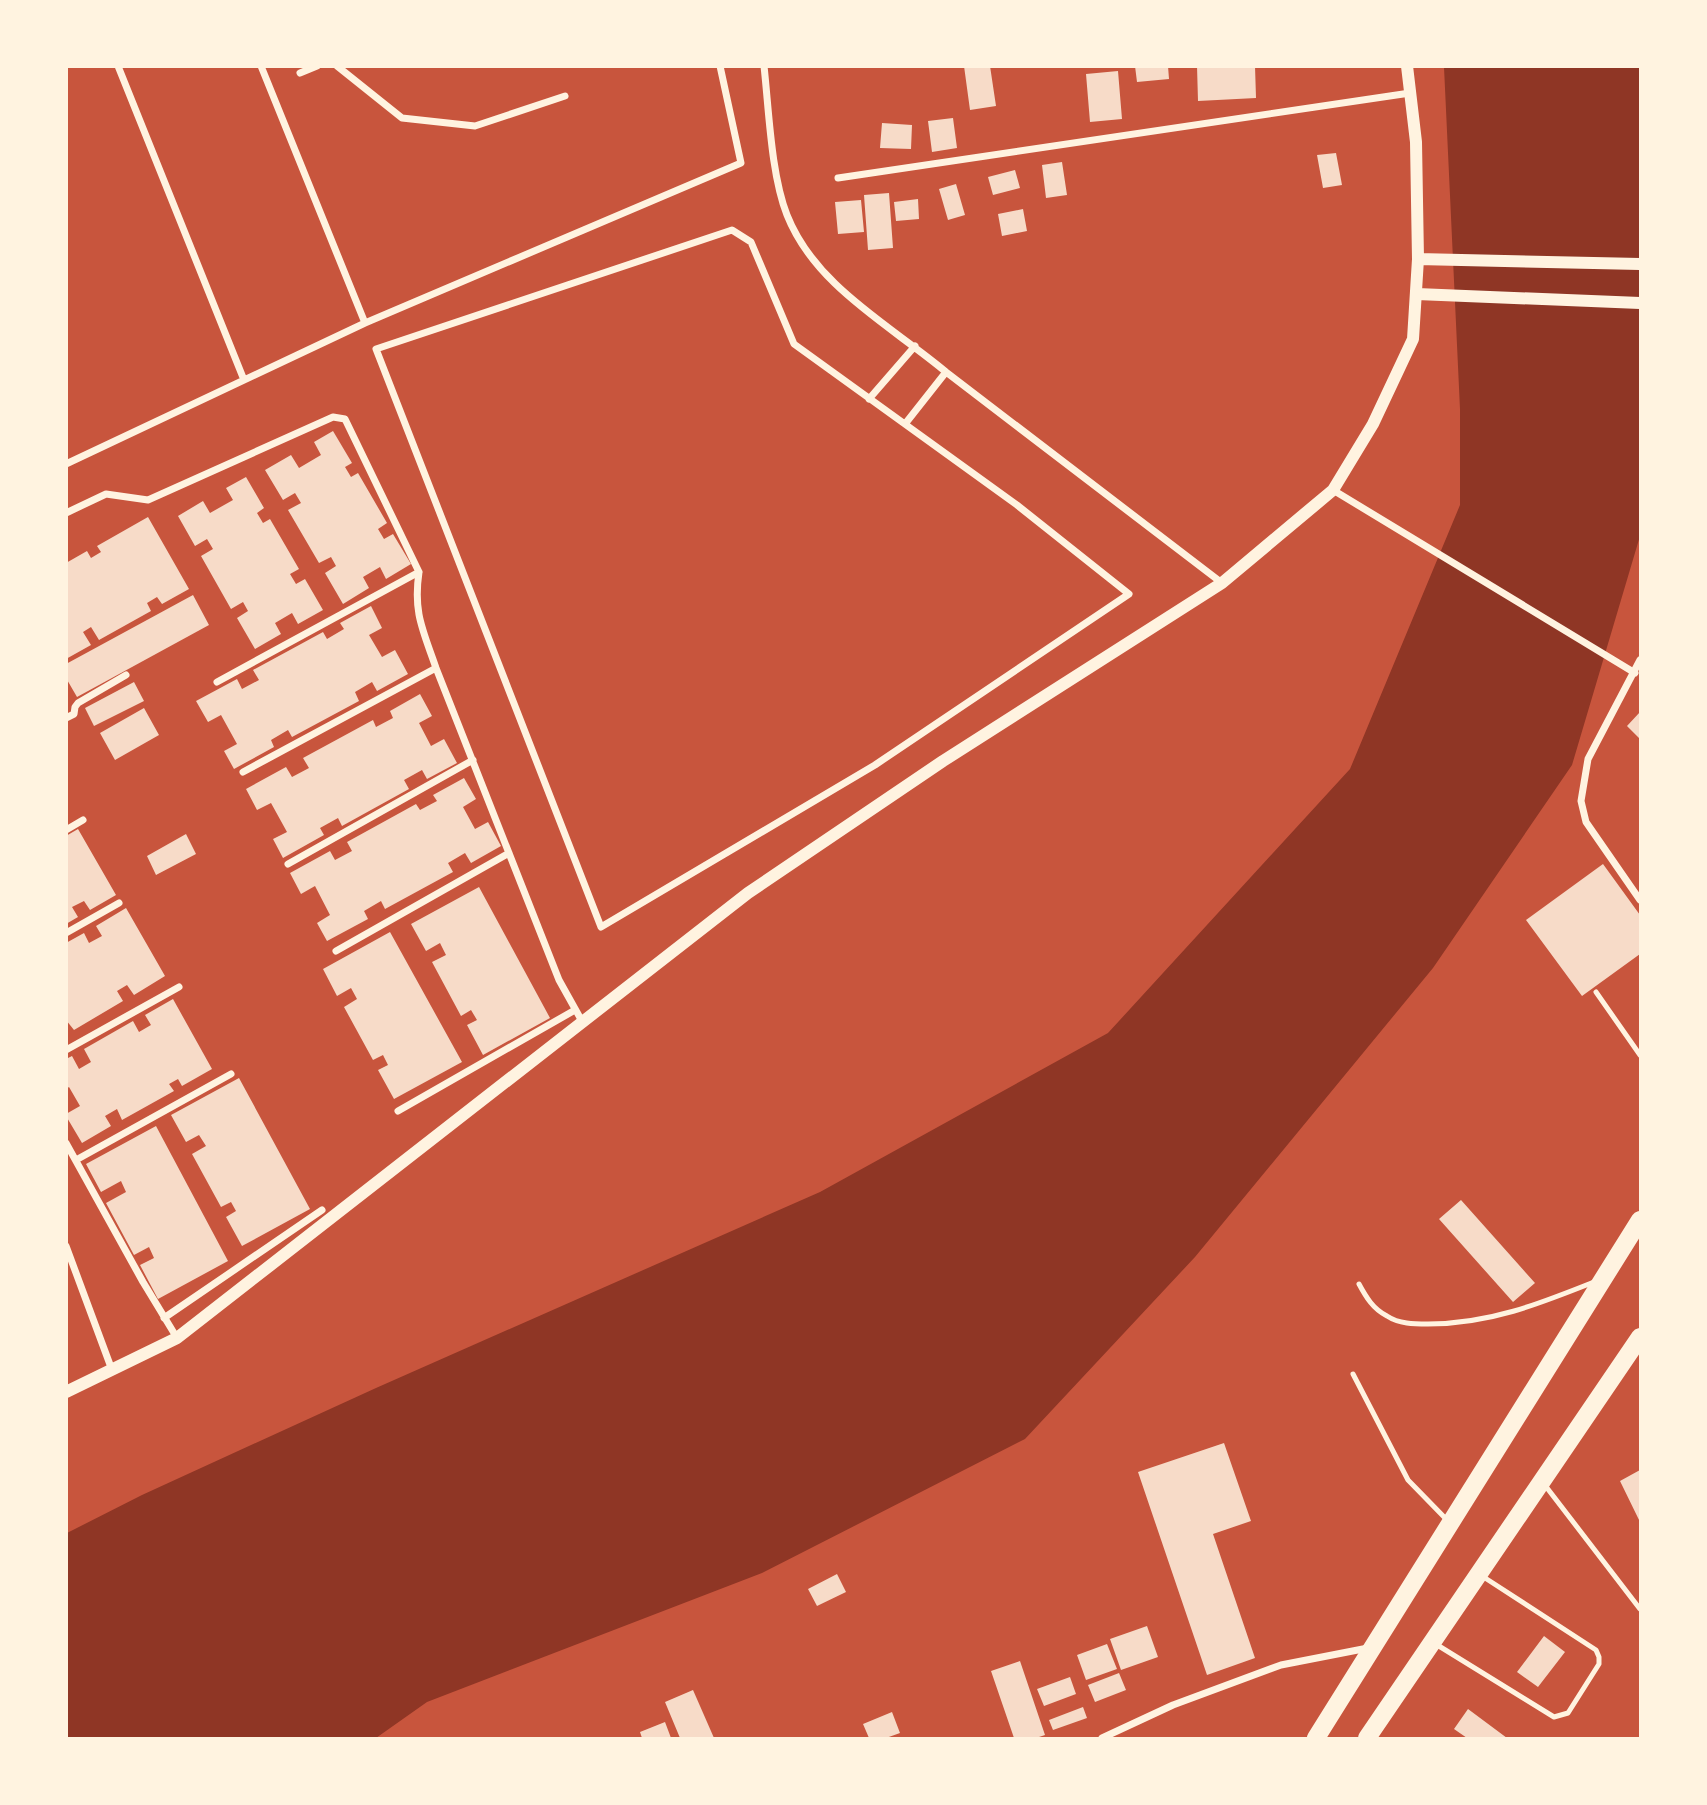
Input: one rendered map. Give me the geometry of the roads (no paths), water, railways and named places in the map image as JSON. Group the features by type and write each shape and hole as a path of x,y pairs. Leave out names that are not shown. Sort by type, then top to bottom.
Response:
{"main road":[{"path":"1316,1738 1640,1220"},
{"path":"1367,1738 1640,1337"}],"street":[{"path":"118,66 244,380"},
{"path":"261,66 365,323"},
{"path":"300,73 317,66"},
{"path":"337,66 402,118 475,125 565,96"},
{"path":"66,464 365,323 741,163 720,66"},
{"path":"764,66 775,160 787,214 808,255 866,312 915,346 1222,583"},
{"path":"66,1392 177,1338 579,1016 748,893 943,761 1222,583 1333,490 1373,424 1413,339 1418,259 1416,142 1407,66"},
{"path":"838,178 1410,93"},
{"path":"732,230 751,242 794,344 905,424 1017,505 1129,594 875,765 601,927 376,349 732,230"},
{"path":"1418,259 1640,264"},
{"path":"1416,294 1640,303"},
{"path":"869,399 915,346"},
{"path":"905,424 946,372"},
{"path":"66,513 106,494 148,500 333,417 345,419 419,572 415,597 419,618 436,668 559,980 579,1016"},
{"path":"1333,490 1634,673"},
{"path":"217,682 419,572"},
{"path":"1640,660 1588,759 1581,801 1586,822 1640,900"},
{"path":"243,772 436,668"},
{"path":"66,718 74,714 78,702 127,675"},
{"path":"288,864 473,760"},
{"path":"66,830 83,820"},
{"path":"336,951 509,853"},
{"path":"66,933 119,903"},
{"path":"66,1051 179,987"},
{"path":"398,1111 579,1016"},
{"path":"76,1160 231,1074"},
{"path":"66,1143 177,1338"},
{"path":"165,1320 322,1210"},
{"path":"66,1246 112,1370"},
{"path":"1102,1738 1172,1704 1281,1665 1372,1647"}],"lane":[{"path":"1596,992 1640,1055"},
{"path":"1359,1284 1367,1299 1388,1318 1402,1322 1453,1324 1519,1312 1604,1279"},
{"path":"1353,1374 1408,1480 1450,1523"},
{"path":"1542,1482 1640,1609"},
{"path":"1433,1643 1554,1717 1568,1713 1599,1664 1596,1650 1479,1574"}]}
